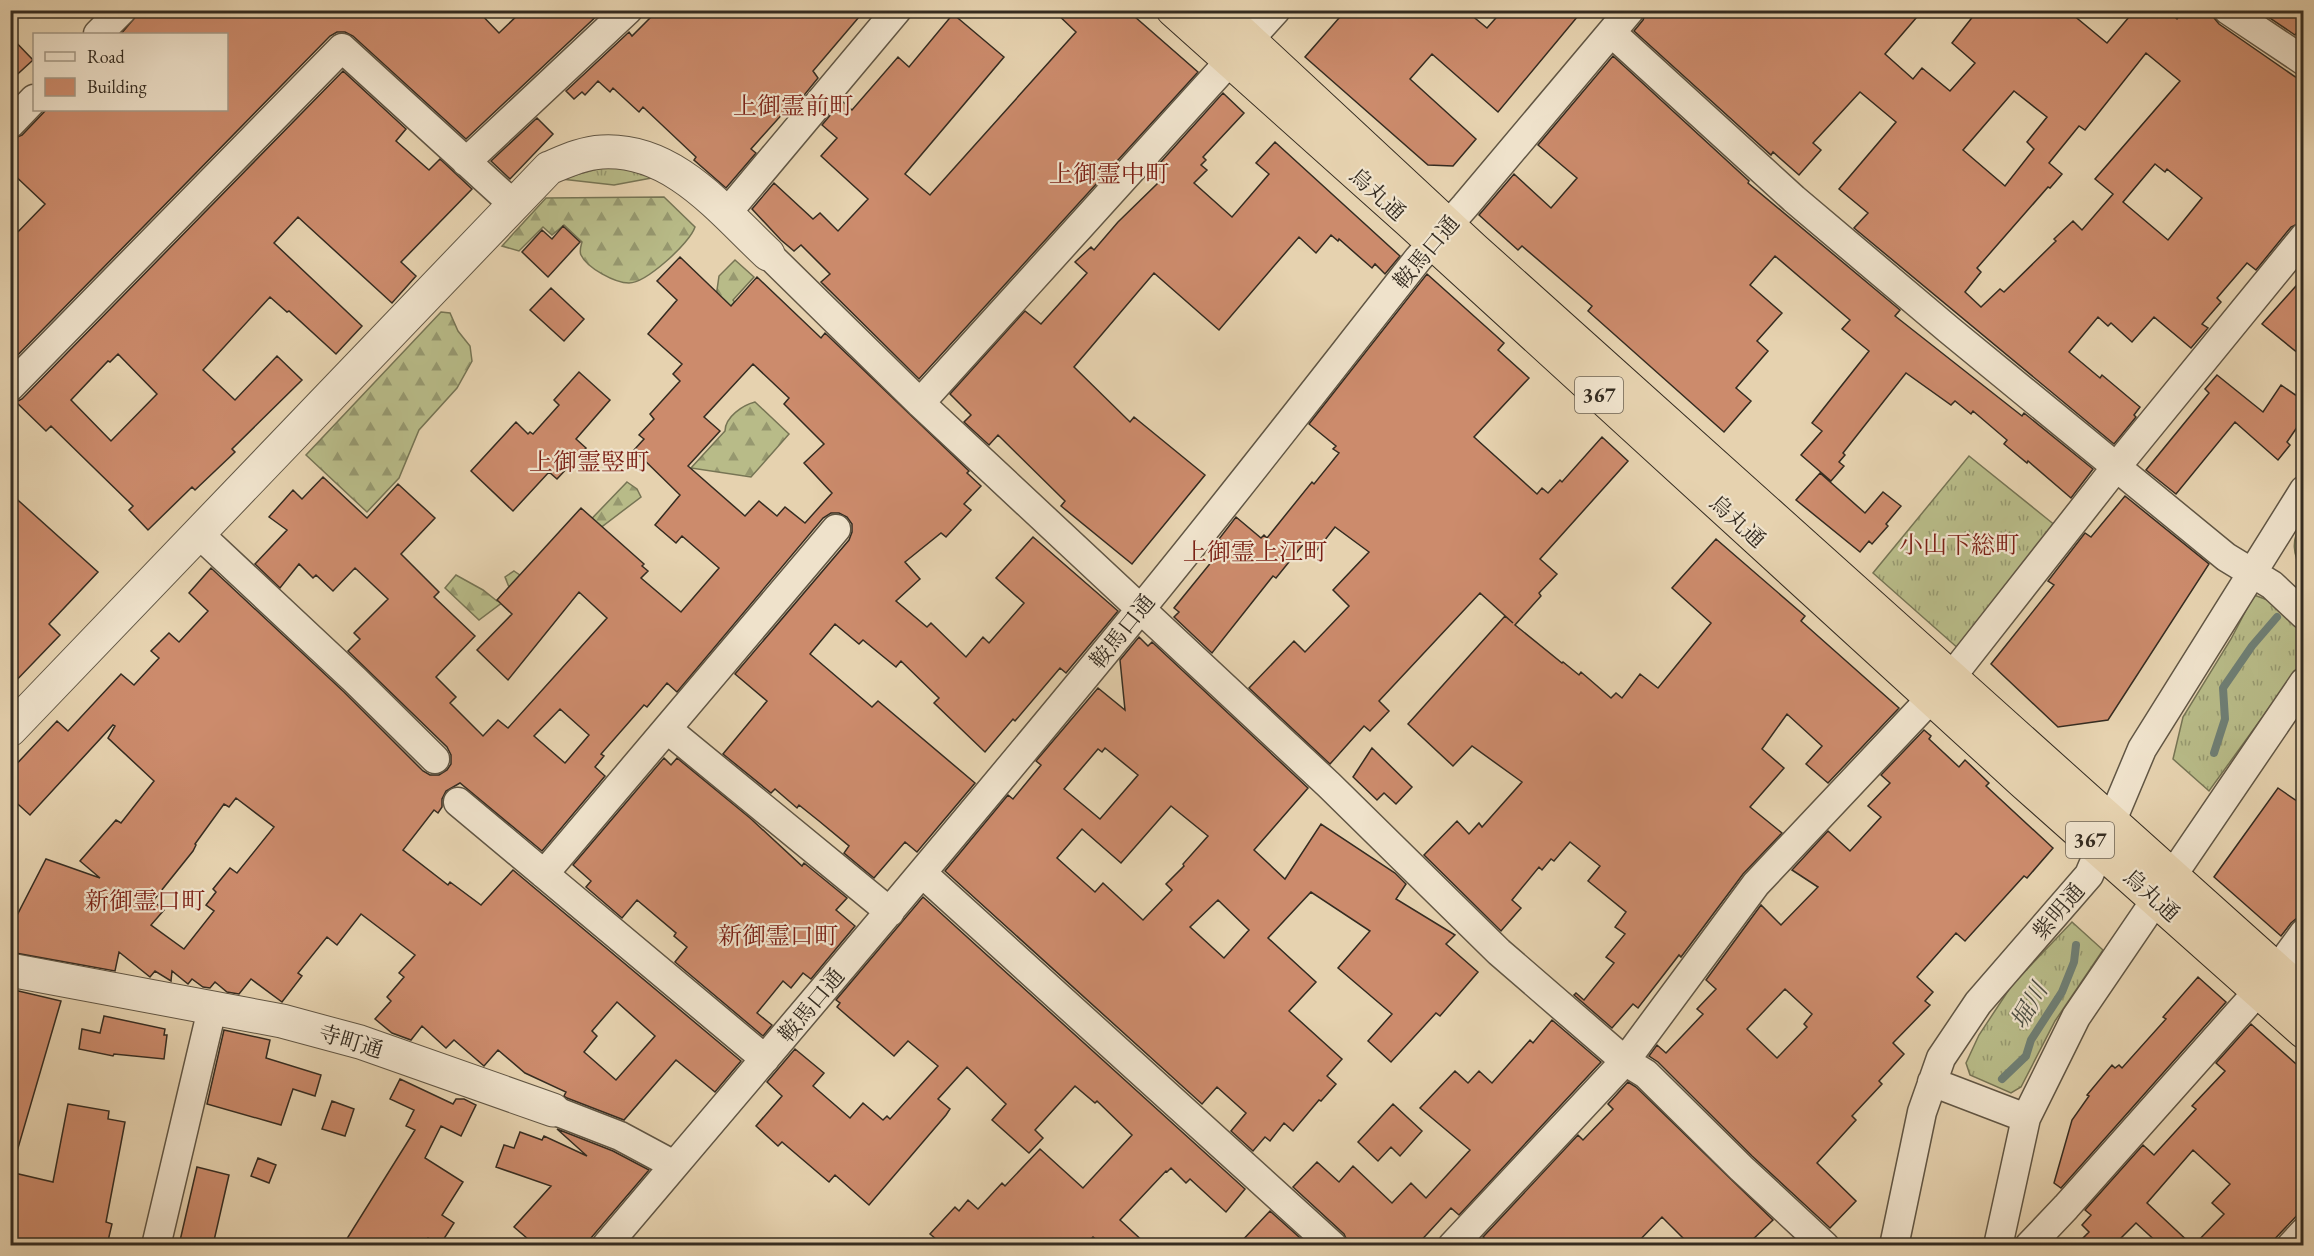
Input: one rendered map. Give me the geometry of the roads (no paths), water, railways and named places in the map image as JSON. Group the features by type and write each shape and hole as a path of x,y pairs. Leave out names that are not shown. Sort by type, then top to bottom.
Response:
{"highway":[{"name":"烏丸通","path":"1173,10 1240,51 2268,980 2304,1032"},
{"name":"烏丸通","path":"1217,10 1240,51"},
{"name":"烏丸通","path":"2268,980 2304,994"}],"street":[{"path":"99,33 122,10"},
{"path":"466,162 628,10"},
{"path":"726,214 897,10"},
{"path":"920,403 1276,10"},
{"name":"鞍馬口通","path":"606,1245 890,912 1141,609 1440,234 1630,10"},
{"path":"2228,10 2304,61"},
{"path":"1612,33 1794,199 2226,557 2272,585 2304,615"},
{"path":"10,387 342,48 514,205"},
{"path":"10,124 33,100"},
{"path":"10,730 549,168 576,157 601,152 629,153 659,162 684,176 726,214 920,403 1329,785 1498,951 1625,1061 1646,1074 1741,1168 1825,1245"},
{"path":"1452,1245 1625,1061 1756,884 1942,687 2117,466 2304,237"},
{"name":"紫明通","path":"1894,1245 1922,1112 1941,1058 1977,1003 2089,875 2142,749 2304,490"},
{"path":"544,874 836,529"},
{"path":"198,534 355,680 435,759"},
{"path":"1998,1245 2026,1118 2076,1017 2304,681"},
{"path":"667,729 890,912"},
{"path":"458,802 765,1059"},
{"path":"922,873 1333,1245"},
{"path":"2029,1245 2066,1207 2268,980 2304,933"},
{"name":"寺町通","path":"10,970 282,1021 360,1042 620,1136 674,1165"},
{"path":"156,1245 212,1008"},
{"path":"1932,1082 2026,1118"},
{"path":"2291,1245 2304,1232"}],"waterway":[{"name":"堀川","path":"2214,753 2225,719 2223,688 2252,646 2277,617"},
{"name":"堀川","path":"2002,1079 2026,1056 2031,1040 2062,992 2074,962 2076,945"}],"district":[{"name":"上御霊前町","path":"793,106"},
{"name":"上御霊中町","path":"1109,174"},
{"name":"上御霊竪町","path":"589,462"},
{"name":"小山下総町","path":"1959,545"},
{"name":"上御霊上江町","path":"1255,552"},
{"name":"新御霊口町","path":"145,901"},
{"name":"新御霊口町","path":"778,936"}]}
